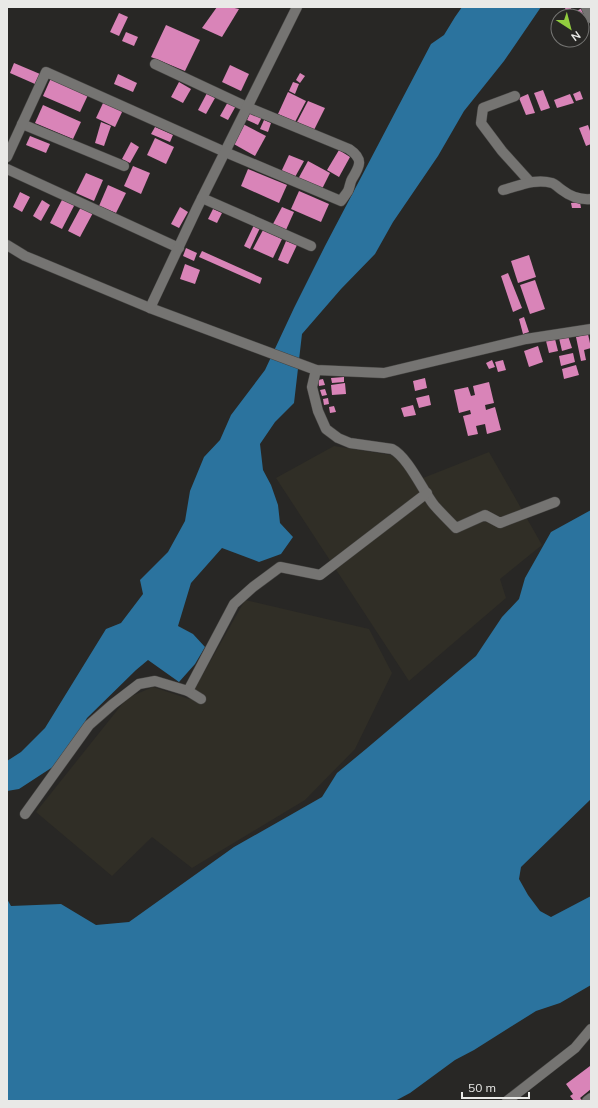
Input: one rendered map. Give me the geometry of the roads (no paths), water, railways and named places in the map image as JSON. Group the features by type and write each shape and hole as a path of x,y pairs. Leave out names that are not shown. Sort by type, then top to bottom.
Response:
{"street":[{"path":"150,308 202,198 297,7"},
{"path":"586,7 591,18"},
{"path":"7,157 46,72 225,152 341,201 349,189 350,183 360,165 359,159 355,153 349,149 247,107 155,64"},
{"path":"515,96 483,108 481,123 530,182"},
{"path":"22,124 124,166"},
{"path":"7,169 179,248"},
{"path":"503,190 536,181 553,183 564,192 575,198 584,200 591,199"},
{"path":"202,198 311,246"},
{"path":"7,245 25,256 150,308 316,370 384,373 526,339 591,329"},
{"path":"316,370 312,387 318,411 326,429 338,438 350,443 392,449 396,451 404,460 433,504 456,528 484,515 500,523 555,502"},
{"path":"188,691 234,604 253,587 280,567 320,575 427,493"},
{"path":"25,814 89,725 139,684 155,682 188,691 201,698"},
{"path":"507,1101 575,1048 591,1028"},
{"path":"587,1101 591,1098"}],"water":[{"path":"462,7 541,7 504,61 464,111 438,156 393,222 375,254 341,289 302,334 294,403 275,422 260,444 263,470 271,485 278,505 280,523 293,537 281,554 259,562 222,548 191,583 178,626 193,634 205,647 195,664 179,682 148,660 87,718 65,759 19,789 7,791 7,761 21,752 45,728 106,629 121,623 143,594 140,580 168,552 185,521 190,491 204,457 220,440 231,415 265,370 325,246 431,44 444,35"},
{"path":"591,510 591,799 521,867 519,879 528,895 540,911 551,917 591,896 591,985 560,1003 536,1011 474,1050 455,1060 410,1093 395,1101 7,1101 7,899 11,906 61,904 96,925 129,922 234,847 322,797 337,773 476,656 502,617 519,599 525,578 551,532"}]}
